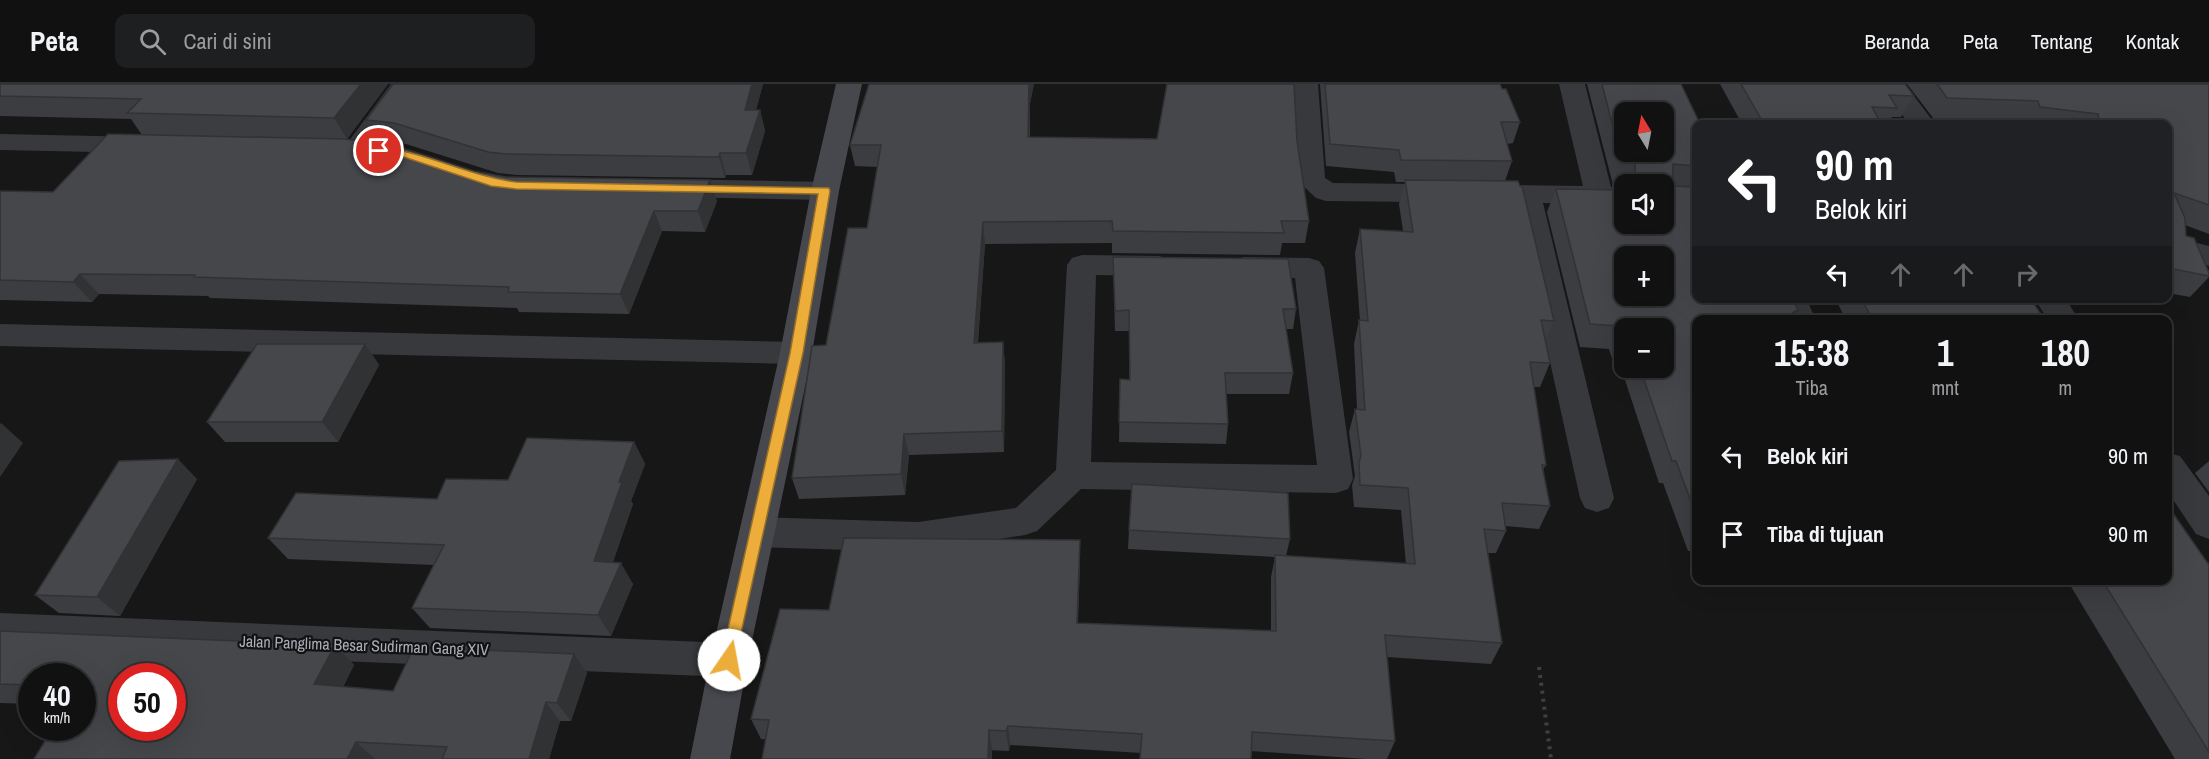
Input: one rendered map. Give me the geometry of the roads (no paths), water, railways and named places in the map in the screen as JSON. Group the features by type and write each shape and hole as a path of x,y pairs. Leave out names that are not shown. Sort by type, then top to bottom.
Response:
{"main road":[{"path":"710,759 729,660 796,353 825,191 849,84"}],"street":[{"path":"388,152 344,149 404,84"},
{"path":"1305,84 1312,181 1326,192 1612,195 1572,84"},
{"path":"1892,84 1919,120"},
{"path":"0,142 166,145"},
{"path":"646,188 825,191"},
{"path":"1527,193 1597,498"},
{"path":"2172,247 2209,256"},
{"path":"757,532 918,537 1026,521 1073,475 1082,265 1309,268 1336,479 1073,475"},
{"path":"0,335 796,353"},
{"path":"2172,472 2209,524"},
{"name":"Jalan Panglima Besar Sudirman Gang XIV","path":"0,630 729,660"}]}
